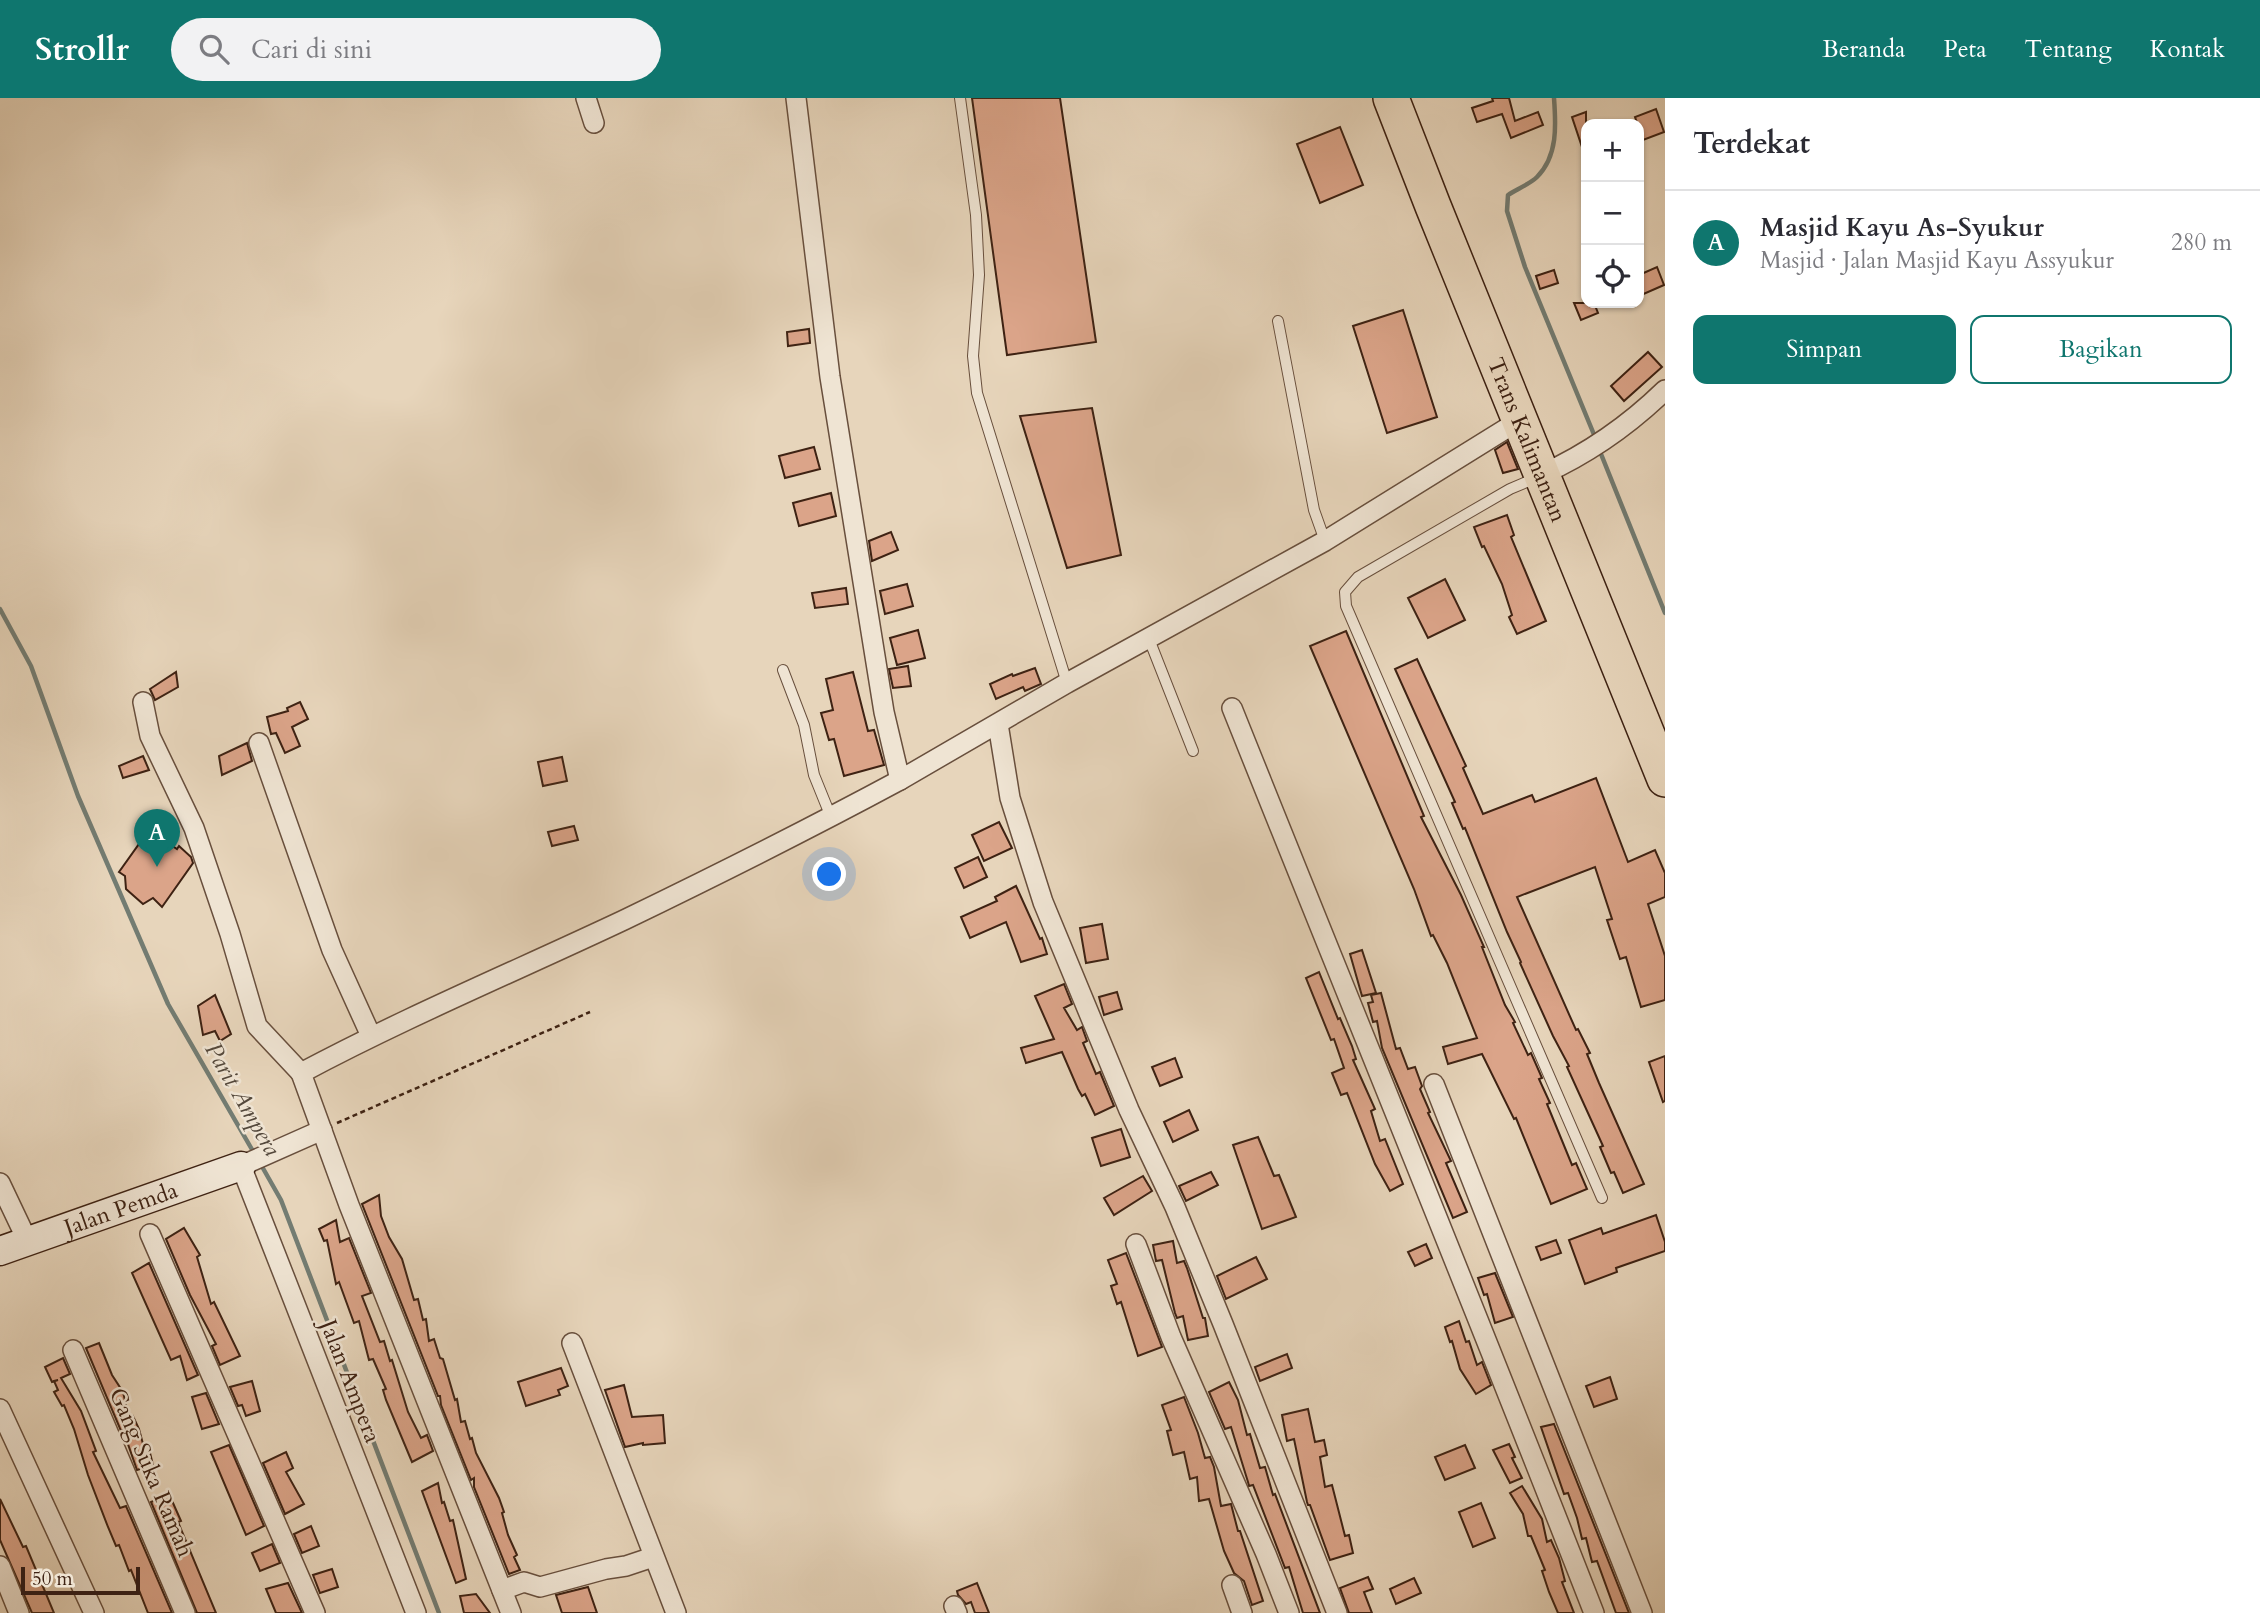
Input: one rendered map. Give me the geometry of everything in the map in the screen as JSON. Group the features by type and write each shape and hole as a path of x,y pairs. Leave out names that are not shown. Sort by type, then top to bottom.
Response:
{"highway":[{"name":"Trans Kalimantan","path":"1391,98 1665,779"}],"street":[{"path":"586,98 594,123"},
{"path":"796,98 830,377 884,712 900,780"},
{"path":"1543,474 1595,446 1642,412 1665,390"},
{"path":"301,1073 370,1036 624,920 831,818 1067,683 1325,541 1520,420"},
{"path":"142,702 150,736 194,828 230,934 257,1026 301,1073 349,1205 511,1613"},
{"path":"1232,708 1459,1268 1594,1613"},
{"path":"998,724 1010,798 1043,902 1129,1111 1175,1207 1214,1301 1337,1613"},
{"path":"259,743 328,940 370,1036"},
{"path":"1434,1084 1642,1613"},
{"path":"246,1170 271,1152 321,1130"},
{"name":"Jalan Pemda","path":"0,1251 246,1170"},
{"name":"Jalan Ampera","path":"246,1170 416,1613"},
{"path":"0,1183 28,1242"},
{"path":"149,1234 315,1613"},
{"path":"1136,1244 1176,1348 1266,1553 1289,1613"},
{"path":"572,1343 676,1613"},
{"name":"Gang Suka Ramah","path":"72,1350 185,1613"},
{"path":"0,1409 94,1613"},
{"path":"502,1590 524,1582 540,1587 653,1557"},
{"path":"0,1566 19,1613"},
{"path":"1232,1585 1242,1613"}],"lane":[{"path":"960,98 976,227 979,275 973,356 977,393 1067,683"},
{"path":"1278,321 1314,510 1325,541"},
{"path":"1543,474 1510,489 1358,577 1345,592 1346,606 1602,1198"},
{"path":"1149,639 1194,751"},
{"path":"783,670 804,725 814,775 831,818"}],"path":[{"path":"321,1130 590,1012"}],"building":[{"path":"972,98 1060,98 1096,342 1007,355"},
{"path":"1492,98 1509,98 1515,121 1538,112 1543,125 1511,138 1502,114 1477,122 1472,108 1493,101"},
{"path":"1656,109 1664,132 1644,140 1644,119 1635,117"},
{"path":"1586,112 1586,119 1581,119 1581,144 1572,117"},
{"path":"1340,127 1363,185 1320,203 1297,144"},
{"path":"1657,267 1664,285 1644,294 1644,273"},
{"path":"1554,270 1558,283 1540,289 1536,276"},
{"path":"1574,303 1581,303 1581,308 1596,308 1598,313 1581,320"},
{"path":"1403,310 1437,417 1387,433 1353,326"},
{"path":"809,329 810,343 788,346 787,332"},
{"path":"1648,352 1662,367 1624,401 1611,386"},
{"path":"1092,408 1121,555 1067,568 1020,416"},
{"path":"1507,442 1518,469 1503,473 1495,450"},
{"path":"814,447 820,469 785,478 779,456"},
{"path":"831,493 836,516 799,526 793,503"},
{"path":"1507,515 1514,535 1511,537 1546,621 1517,634 1509,617 1512,615 1502,584 1474,527"},
{"path":"891,532 898,550 872,561 869,541"},
{"path":"1445,579 1465,620 1428,638 1408,598"},
{"path":"907,584 913,606 885,614 880,591"},
{"path":"846,588 848,604 815,608 812,593"},
{"path":"918,630 925,658 897,665 890,638"},
{"path":"1346,631 1424,816 1421,817 1461,895 1505,1005 1542,1078 1539,1079 1550,1103 1547,1104 1572,1165 1576,1163 1587,1189 1551,1204 1516,1118 1514,1119 1482,1054 1448,1064 1443,1047 1477,1038 1447,963 1433,935 1431,936 1414,889 1310,646"},
{"path":"1417,659 1466,766 1463,768 1483,814 1532,795 1535,802 1596,778 1628,862 1655,850 1665,873 1665,897 1648,904 1665,956 1665,1000 1641,1007 1626,957 1620,959 1607,920 1612,919 1595,867 1517,897 1576,1030 1578,1029 1590,1053 1587,1054 1644,1184 1623,1193 1614,1172 1611,1173 1600,1147 1603,1146 1567,1067 1569,1066 1520,963 1465,828 1463,829 1452,803 1455,802 1395,669"},
{"path":"908,666 911,686 893,688 889,669"},
{"path":"1035,668 1041,684 1025,691 1023,687 996,699 990,684"},
{"path":"176,672 178,687 155,700 150,689"},
{"path":"853,672 868,731 874,730 884,765 844,776 834,739 829,740 821,713 833,710 826,679"},
{"path":"300,702 308,719 292,727 300,746 285,753 276,733 271,734 267,717 288,711 287,708"},
{"path":"247,743 252,761 222,775 219,756"},
{"path":"143,756 149,770 123,778 119,766"},
{"path":"562,757 567,781 543,786 538,762"},
{"path":"999,822 1012,848 984,861 972,835"},
{"path":"574,826 578,840 552,846 548,832"},
{"path":"149,830 177,849 179,846 191,857 193,863 162,907 153,898 143,904 126,889 125,876 119,872"},
{"path":"978,857 987,877 964,888 955,868"},
{"path":"1016,886 1047,954 1021,962 1006,922 970,938 961,917 997,901 995,897"},
{"path":"1102,924 1108,959 1086,963 1080,928"},
{"path":"1362,950 1376,993 1362,996 1350,954"},
{"path":"1319,972 1352,1046 1356,1059 1353,1060 1375,1109 1371,1111 1380,1141 1385,1139 1403,1184 1390,1191 1375,1164 1347,1093 1341,1095 1332,1073 1344,1068 1306,978"},
{"path":"1064,984 1072,1004 1064,1008 1077,1030 1082,1027 1087,1041 1083,1043 1096,1074 1100,1072 1114,1106 1095,1115 1085,1094 1082,1096 1078,1089 1062,1052 1026,1063 1021,1048 1054,1039 1035,996"},
{"path":"1117,992 1122,1009 1104,1015 1099,997"},
{"path":"1381,993 1396,1049 1400,1048 1408,1069 1415,1067 1422,1086 1420,1089 1430,1112 1428,1113 1451,1161 1446,1163 1467,1212 1453,1218 1382,1048 1377,1021 1373,1022 1368,1003 1373,1002 1371,995"},
{"path":"215,995 231,1034 220,1041 215,1031 203,1035 198,1006"},
{"path":"1665,1056 1665,1101 1663,1102 1649,1062"},
{"path":"1175,1058 1182,1077 1160,1086 1152,1067"},
{"path":"1189,1110 1198,1130 1173,1142 1164,1122"},
{"path":"1121,1129 1130,1157 1101,1166 1092,1138"},
{"path":"1258,1137 1274,1176 1279,1175 1296,1217 1262,1229 1233,1145"},
{"path":"1211,1172 1218,1185 1186,1201 1179,1186"},
{"path":"1143,1176 1152,1191 1114,1215 1104,1198"},
{"path":"379,1195 381,1216 402,1259 414,1300 418,1299 423,1320 426,1319 429,1341 434,1339 440,1358 443,1359 455,1400 457,1399 461,1422 465,1421 476,1453 504,1512 502,1513 508,1535 517,1555 514,1557 520,1570 509,1574 474,1487 474,1478 471,1480 362,1204"},
{"path":"1656,1215 1665,1242 1665,1251 1616,1268 1617,1272 1585,1284 1569,1240 1601,1228 1603,1234"},
{"path":"336,1220 340,1242 349,1238 371,1293 362,1296 380,1342 384,1341 390,1361 392,1360 408,1412 421,1438 427,1435 433,1451 412,1462 386,1400 383,1390 386,1389 373,1359 369,1360 359,1321 354,1323 339,1282 336,1284 327,1240 324,1241 319,1229"},
{"path":"184,1228 200,1255 197,1257 211,1304 214,1302 240,1356 220,1365 212,1346 216,1344 190,1295 166,1239"},
{"path":"1556,1240 1561,1253 1541,1260 1536,1247"},
{"path":"1173,1241 1177,1263 1184,1261 1187,1268 1205,1318 1208,1336 1188,1340 1183,1316 1177,1318 1175,1313 1162,1260 1156,1261 1153,1245"},
{"path":"1426,1244 1432,1258 1415,1266 1408,1252"},
{"path":"1126,1253 1162,1347 1138,1356 1121,1302 1117,1304 1111,1286 1117,1284 1108,1260"},
{"path":"1256,1257 1267,1279 1226,1299 1217,1276"},
{"path":"149,1263 198,1375 187,1380 180,1356 171,1360 132,1273"},
{"path":"1495,1273 1513,1317 1495,1323 1487,1294 1484,1295 1478,1278"},
{"path":"1459,1321 1477,1365 1482,1362 1491,1385 1476,1394 1460,1369 1445,1327"},
{"path":"99,1343 112,1375 123,1392 129,1418 133,1416 146,1455 150,1453 153,1465 137,1470 123,1430 121,1431 86,1348"},
{"path":"1287,1354 1292,1368 1260,1381 1255,1367"},
{"path":"63,1358 70,1374 61,1378 81,1411 96,1451 93,1452 120,1508 126,1506 172,1613 148,1613 131,1570 129,1571 119,1545 116,1546 108,1527 74,1429 64,1405 62,1406 54,1392 58,1390 54,1381 52,1382 45,1367"},
{"path":"561,1368 568,1386 558,1390 560,1395 526,1406 518,1382"},
{"path":"1610,1377 1617,1399 1594,1407 1586,1386"},
{"path":"252,1381 260,1411 246,1416 242,1405 238,1406 230,1387"},
{"path":"1229,1382 1238,1400 1247,1435 1250,1434 1260,1468 1265,1467 1273,1495 1275,1494 1320,1613 1303,1613 1289,1567 1285,1568 1253,1485 1249,1486 1231,1427 1225,1429 1209,1392"},
{"path":"624,1385 632,1417 663,1415 665,1443 643,1443 625,1447 605,1390"},
{"path":"206,1393 219,1424 202,1429 192,1397"},
{"path":"1184,1397 1205,1458 1210,1457 1214,1467 1221,1506 1231,1504 1263,1601 1252,1605 1244,1581 1234,1573 1224,1551 1209,1499 1199,1501 1197,1477 1190,1479 1184,1452 1173,1455 1167,1431 1171,1430 1162,1405"},
{"path":"1308,1409 1315,1442 1324,1440 1327,1455 1320,1457 1325,1487 1332,1485 1345,1536 1349,1535 1353,1553 1330,1560 1307,1502 1294,1439 1287,1441 1282,1415"},
{"path":"1554,1424 1629,1613 1616,1613 1597,1561 1592,1562 1586,1538 1582,1539 1568,1493 1564,1494 1541,1427"},
{"path":"1509,1444 1515,1457 1512,1458 1522,1478 1510,1483 1493,1450"},
{"path":"229,1445 264,1526 246,1535 211,1452"},
{"path":"1465,1445 1475,1468 1445,1480 1435,1457"},
{"path":"286,1452 293,1468 286,1472 304,1504 285,1514 263,1463"},
{"path":"438,1483 442,1503 444,1502 450,1521 453,1520 466,1579 456,1583 422,1491"},
{"path":"1522,1486 1542,1519 1547,1542 1551,1540 1559,1558 1565,1581 1562,1582 1574,1613 1558,1613 1549,1592 1542,1571 1545,1570 1531,1536 1528,1536 1523,1514 1510,1493"},
{"path":"169,1494 216,1613 197,1613 151,1502"},
{"path":"0,1499 23,1547 26,1546 54,1613 32,1613 0,1540"},
{"path":"1481,1503 1495,1538 1473,1547 1459,1512"},
{"path":"311,1526 319,1546 302,1553 294,1534"},
{"path":"272,1544 280,1563 260,1571 252,1553"},
{"path":"332,1569 338,1587 320,1593 313,1575"},
{"path":"1368,1577 1373,1589 1364,1592 1372,1613 1349,1613 1340,1588"},
{"path":"1414,1578 1421,1593 1396,1604 1390,1589"},
{"path":"288,1583 302,1613 276,1613 266,1589"},
{"path":"977,1583 989,1613 975,1613 971,1602 966,1604 958,1595 957,1591"},
{"path":"588,1587 597,1613 562,1613 556,1595"},
{"path":"476,1594 490,1613 464,1613 460,1596"}],"waterway":[{"path":"1554,98 1555,129 1549,160 1534,180 1508,195 1507,211 1525,267 1595,437"},
{"path":"1599,449 1665,613"},
{"name":"Parit Ampera","path":"0,609 31,666 78,796 168,1004 254,1153"},
{"name":"Parit Ampera","path":"260,1163 281,1200 439,1613"}],"place":[{"name":"Masjid Kayu As-Syukur","path":"157,867"}]}
